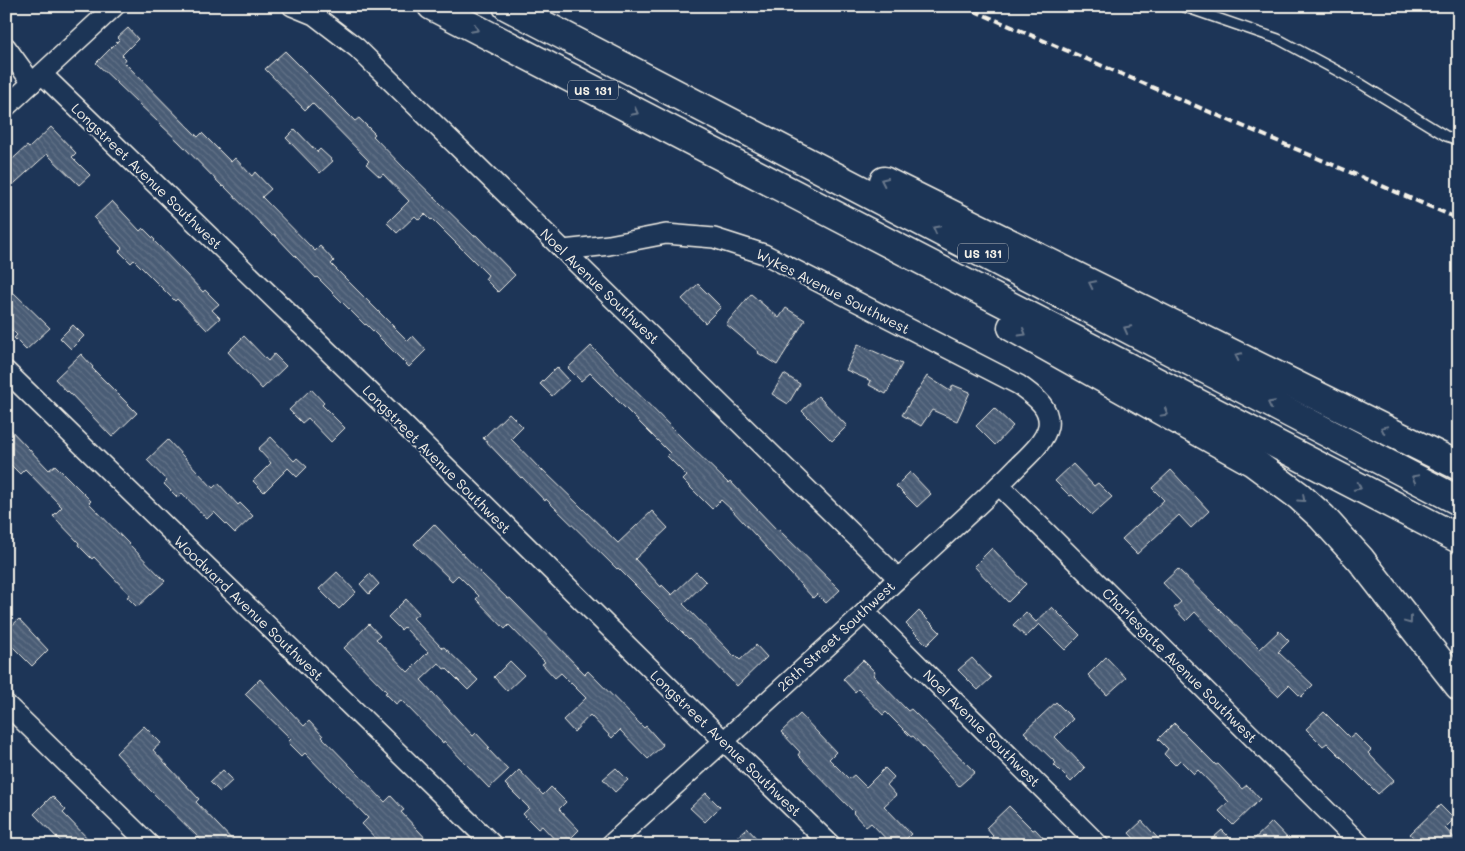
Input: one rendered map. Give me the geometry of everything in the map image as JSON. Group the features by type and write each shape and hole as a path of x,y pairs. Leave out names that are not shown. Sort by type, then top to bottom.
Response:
{"highway":[{"name":"US 131","path":"432,6 1459,539"},
{"name":"US 131","path":"507,6 1459,501"},
{"path":"721,118 886,182 1459,466"},
{"path":"755,174 1023,334 1223,445 1273,476 1299,496 1342,538 1459,686"}],"street":[{"path":"6,107 116,6"},
{"name":"Noel Avenue Southwest","path":"292,6 314,14 357,48 898,578"},
{"name":"Longstreet Avenue Southwest","path":"6,47 37,79 393,414 832,845"},
{"name":"Wykes Avenue Southwest","path":"563,250 609,245 666,234 714,238 764,254 1019,385 1044,406 1048,418"},
{"name":"Woodward Avenue Southwest","path":"6,371 493,845"},
{"name":"26th Street Southwest","path":"610,845 865,612 898,578 952,531 1000,485 1035,448 1048,426 1048,418"},
{"name":"Charlesgate Avenue Southwest","path":"1000,485 1362,845"},
{"name":"Noel Avenue Southwest","path":"865,612 1099,845"},
{"path":"6,704 146,843"}],"lane":[{"path":"1182,6 1278,39 1358,82 1446,136 1459,140"}],"building":[{"path":"128,28 138,39 122,55 126,59 124,62 198,137 202,133 231,162 235,158 252,176 255,172 271,189 262,197 315,251 320,246 334,261 331,264 408,341 413,336 426,350 409,367 96,63"},
{"path":"285,51 355,121 359,118 375,134 373,136 404,168 474,236 476,235 515,275 498,292 485,279 488,275 425,214 419,220 415,216 397,233 387,223 409,201 383,174 380,177 366,164 369,161 312,103 305,110 265,69"},
{"path":"51,127 76,153 72,157 90,175 79,185 47,154 6,191 6,165 27,146 29,148"},
{"path":"295,129 317,152 320,149 333,161 320,173 286,138"},
{"path":"112,201 140,231 143,228 155,240 203,292 205,290 219,304 212,310 220,318 207,330 177,299 175,301 134,260 131,263 119,251 122,248 94,218"},
{"path":"698,284 721,307 705,323 682,299"},
{"path":"14,293 50,328 26,350 14,338 17,335 6,324 6,300"},
{"path":"751,294 779,318 786,308 805,320 777,365 758,353 726,324"},
{"path":"73,325 84,336 71,349 60,338"},
{"path":"244,336 268,361 274,354 286,366 262,389 228,352"},
{"path":"858,344 902,364 886,394 869,385 871,381 846,370"},
{"path":"591,346 684,440 728,483 730,481 777,530 840,590 826,603 817,594 813,598 721,500 712,509 683,480 687,476 667,456 670,453 590,373 581,381 568,368"},
{"path":"81,354 92,368 137,413 112,437 55,379"},
{"path":"557,367 569,380 552,396 540,384"},
{"path":"784,374 800,384 788,404 772,394"},
{"path":"927,376 950,391 953,385 970,392 957,421 932,410 921,426 902,415"},
{"path":"311,389 324,403 322,405 345,428 331,442 308,418 302,423 289,410"},
{"path":"818,396 847,426 832,441 802,411"},
{"path":"994,408 1013,426 995,445 976,426"},
{"path":"509,413 523,427 511,439 618,543 652,511 668,528 635,559 661,587 662,585 672,595 696,572 706,582 683,604 740,660 756,645 767,657 737,686 618,568 546,499 545,501 521,478 483,438"},
{"path":"6,425 49,470 55,465 165,581 137,607 127,597 130,595 94,557 92,559 78,545 79,543 53,516 62,507 25,469 20,474 6,460"},
{"path":"271,437 294,461 297,458 307,467 297,477 288,468 264,492 253,481 271,463 258,449"},
{"path":"168,440 213,488 218,483 238,505 240,503 253,516 235,533 214,512 207,519 182,493 177,497 164,484 167,481 147,460"},
{"path":"1073,464 1094,486 1098,483 1112,497 1092,515 1055,481"},
{"path":"1171,470 1209,511 1191,528 1179,515 1137,554 1122,539 1164,500 1152,488"},
{"path":"910,472 931,494 917,507 896,486"},
{"path":"434,524 483,575 508,599 510,598 585,674 588,671 644,728 646,726 663,745 648,759 620,730 612,738 590,715 574,732 563,720 586,698 561,673 555,678 542,664 545,662 509,625 505,629 476,599 479,596 458,575 452,581 414,544"},
{"path":"992,548 1026,584 1008,602 974,566"},
{"path":"1178,569 1260,649 1279,631 1289,641 1278,652 1313,685 1301,697 1289,685 1278,696 1249,669 1195,612 1186,621 1174,608 1181,602 1163,583"},
{"path":"337,572 356,592 339,609 319,589"},
{"path":"370,574 379,584 369,594 360,584"},
{"path":"406,599 419,613 413,618 442,648 444,647 478,680 468,690 439,663 421,680 473,736 476,733 508,770 489,788 401,700 396,704 385,693 387,692 344,648 369,624 380,636 376,639 408,672 428,652 404,627 401,630 388,617"},
{"path":"1052,607 1080,635 1065,650 1039,624 1026,637 1013,625 1026,612 1036,622"},
{"path":"919,611 940,632 927,645 906,624"},
{"path":"19,619 48,650 32,666 6,640 6,631"},
{"path":"1106,657 1126,678 1107,695 1088,675"},
{"path":"972,658 991,678 978,690 958,670"},
{"path":"863,660 875,672 873,675 908,711 911,709 975,772 959,786 913,736 911,737 886,712 883,715 858,689 855,692 843,679"},
{"path":"510,661 524,675 507,691 494,677"},
{"path":"260,679 304,726 309,721 385,802 391,796 404,810 401,812 432,845 382,845 362,824 368,818 305,753 302,756 288,742 291,739 245,694"},
{"path":"1056,702 1073,719 1055,737 1085,768 1071,782 1054,765 1056,763 1024,732"},
{"path":"1324,712 1350,738 1355,734 1371,750 1368,753 1394,780 1378,794 1327,743 1323,746 1306,729"},
{"path":"800,714 836,752 829,759 849,779 854,775 866,787 885,768 894,777 887,785 896,795 884,806 911,834 900,845 892,845 871,823 866,827 854,812 798,755 800,752 781,732"},
{"path":"1174,723 1242,789 1247,785 1260,799 1233,825 1219,811 1229,802 1198,770 1194,774 1180,760 1175,765 1164,754 1168,749 1158,739"},
{"path":"144,726 161,743 153,750 199,799 196,802 237,845 206,845 149,789 116,753"},
{"path":"616,768 628,780 615,792 603,779"},
{"path":"223,770 233,780 220,792 210,782"},
{"path":"519,770 543,795 551,787 566,802 559,809 579,830 564,845 560,845 542,826 538,829 523,814 529,808 505,784"},
{"path":"706,793 720,807 705,822 690,808"},
{"path":"52,796 66,810 63,813 94,845 64,845 34,814"},
{"path":"1440,805 1454,819 1445,828 1459,845 1420,845 1410,834"},
{"path":"1009,806 1050,845 984,845 993,836 986,828"},
{"path":"1142,821 1164,845 1140,845 1129,833"},
{"path":"1272,822 1294,845 1248,845"},
{"path":"747,828 763,845 729,845"},
{"path":"1222,830 1237,845 1205,845"}],"railway":[{"path":"963,6 1459,219"}]}
